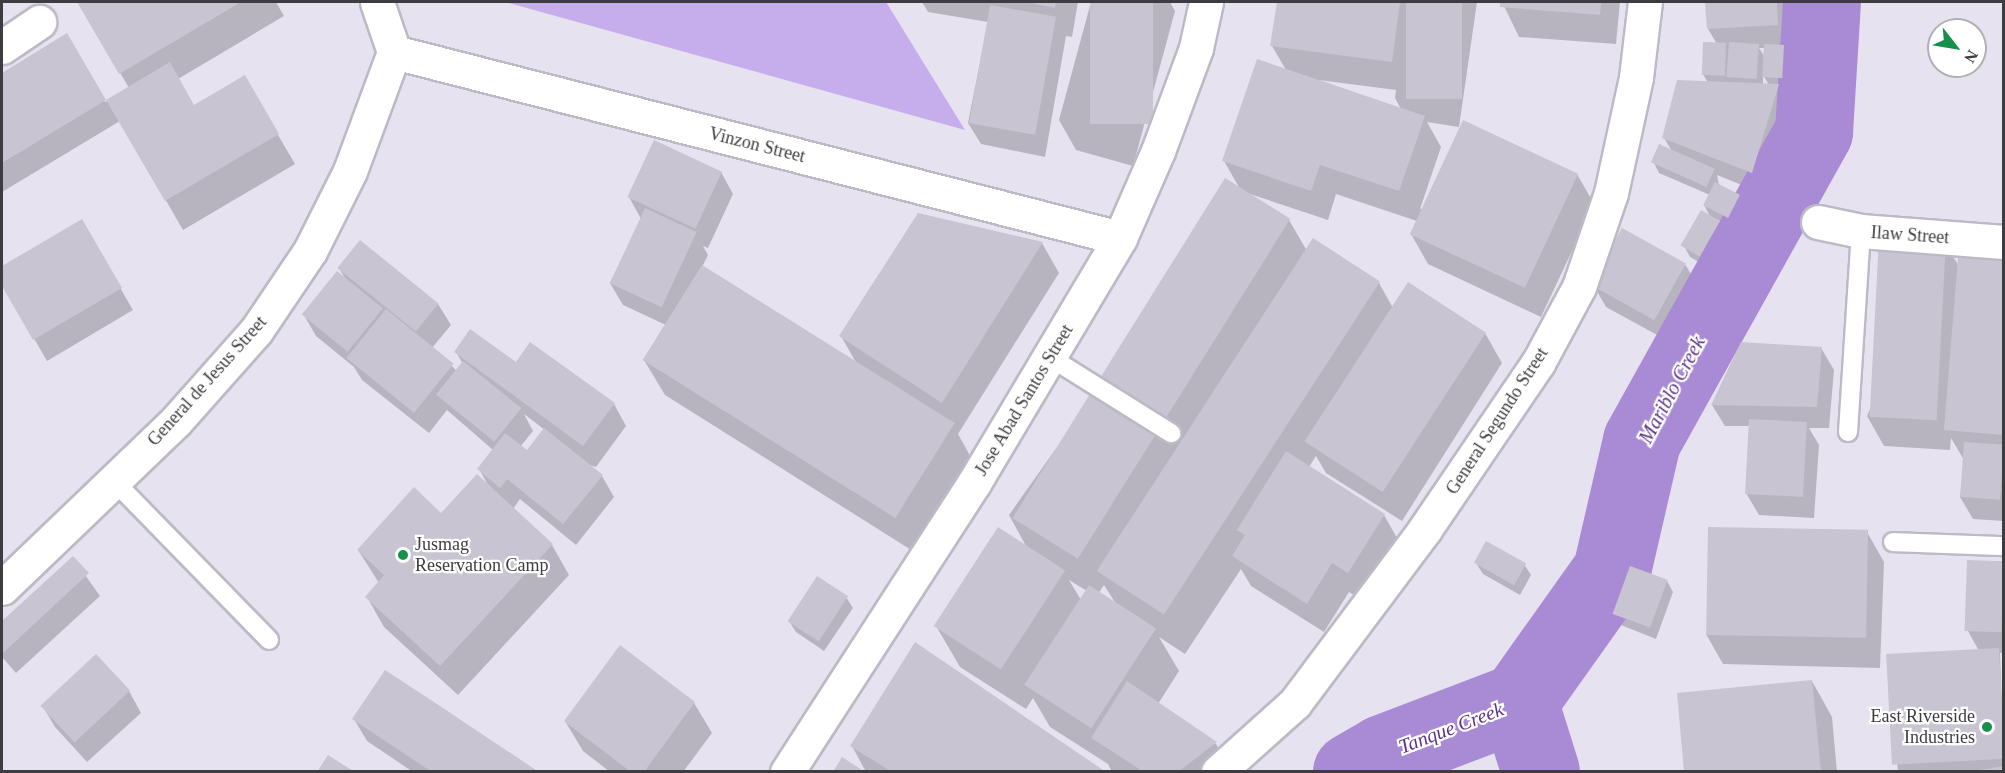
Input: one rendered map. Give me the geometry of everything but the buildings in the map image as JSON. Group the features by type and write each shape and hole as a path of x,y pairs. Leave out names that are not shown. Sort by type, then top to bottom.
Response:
{"street":[{"path":"377,2 394,52"},
{"name":"Jose Abad Santos Street","path":"787,771 1051,358 1120,238 1162,141 1196,48 1206,2"},
{"name":"General Segundo Street","path":"1218,771 1295,703 1425,529 1538,363 1579,287 1611,193 1636,77 1645,2"},
{"path":"2,47 39,22"},
{"name":"Vinzon Street","path":"394,52 1120,238"},
{"name":"General de Jesus Street","path":"2,588 176,421 256,332 310,251 350,171 394,52"},
{"name":"Ilaw Street","path":"1818,222 1861,231 2004,242"}],"lane":[{"path":"1848,432 1861,231"},
{"path":"1051,358 1171,433"},
{"path":"114,481 269,640"},
{"path":"1893,542 2004,546"}],"shaded area":[{"path":"505,2 886,2 965,130"}],"waterway":[{"name":"Mariblo Creek","path":"1519,702 1612,571 1642,441 1814,132 1822,2"},
{"name":"Mariblo Creek","path":"1519,702 1541,772"},
{"name":"Tanque Creek","path":"1352,772 1383,754 1519,702"}],"place":[{"name":"Jusmag Reservation Camp","path":"403,555"},
{"name":"East Riverside Industries","path":"1987,727"}]}
